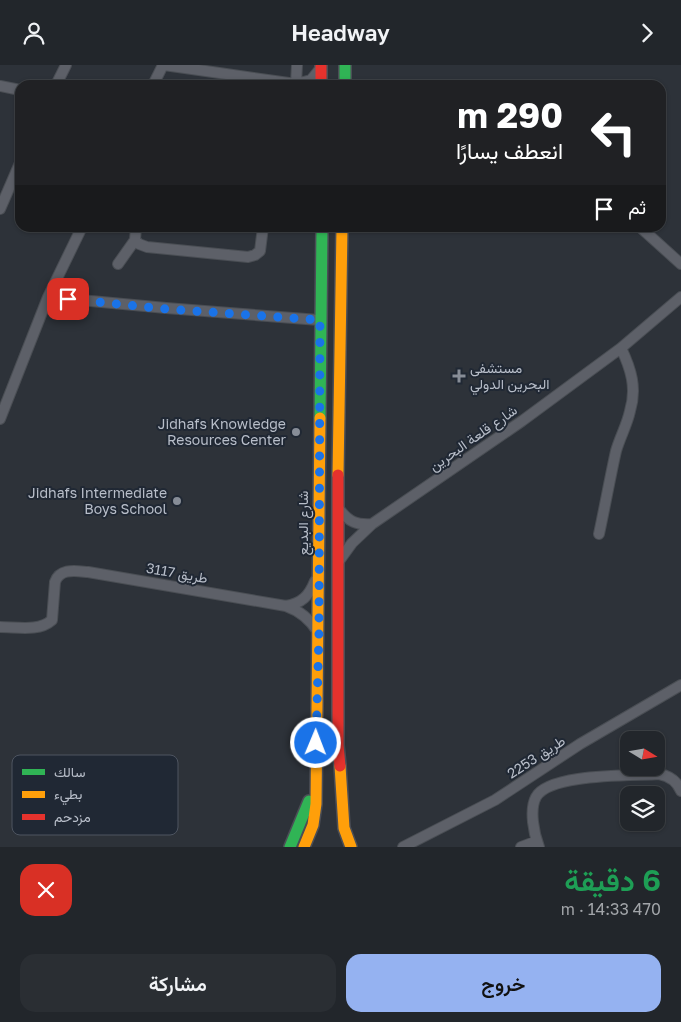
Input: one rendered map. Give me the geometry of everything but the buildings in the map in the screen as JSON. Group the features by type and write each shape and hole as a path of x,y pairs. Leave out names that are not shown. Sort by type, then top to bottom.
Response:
{"main road":[{"path":"345,65 345,80"},
{"path":"321,66 321,80"},
{"name":"شارع البديع","path":"304,847 313,825 316,804 322,232"},
{"path":"342,232 338,507 338,745 344,828 351,847"},
{"path":"290,847 301,823 315,779"}],"street":[{"path":"58,80 66,65"},
{"path":"156,80 163,65 268,80"},
{"path":"296,80 297,65"},
{"path":"307,80 321,66"},
{"path":"0,86 15,90"},
{"path":"0,209 15,174"},
{"path":"0,419 48,297 80,232"},
{"path":"118,264 135,240 136,232"},
{"path":"135,240 147,247 248,257 260,251 262,232"},
{"path":"646,232 681,264"},
{"path":"48,297 166,309 320,320"},
{"name":"شارع قلعة البحرين","path":"338,562 352,543 372,525 522,421 621,348 681,297"},
{"path":"599,534 617,449 631,411 633,399 630,366 621,348"},
{"path":"338,507 346,518 354,523 372,525"},
{"name":"طريق 3117","path":"0,627 39,628 46,625 52,620 57,577 62,572 71,570 286,607"},
{"path":"286,607 306,599 318,571"},
{"path":"286,607 302,614 314,625 319,633"},
{"name":"طريق 2253","path":"403,847 495,800 580,744 681,685"},
{"path":"521,847 538,844 533,806 535,798 540,791 556,783 574,779 659,774 671,778 681,791"},
{"path":"530,777 540,791"}],"traffic: fast":[{"path":"345,65 345,80"},
{"path":"320,418 322,232"},
{"path":"290,847 309,801"}],"traffic: slow":[{"path":"338,475 342,232"},
{"path":"304,847 313,825 316,804 320,418"},
{"path":"340,766 344,828 351,847"}],"traffic: jam":[{"path":"321,65 321,80"},
{"path":"338,475 338,745 340,766"}],"place":[{"name":"مستشفى البحرين الدولي","path":"459,376"},
{"name":"Jidhafs Knowledge Resources Center","path":"296,432"},
{"name":"Jidhafs Intermediate Boys School","path":"177,501"}],"route":[{"path":"68,299 166,309 320,320 319,633 316,743"}]}
